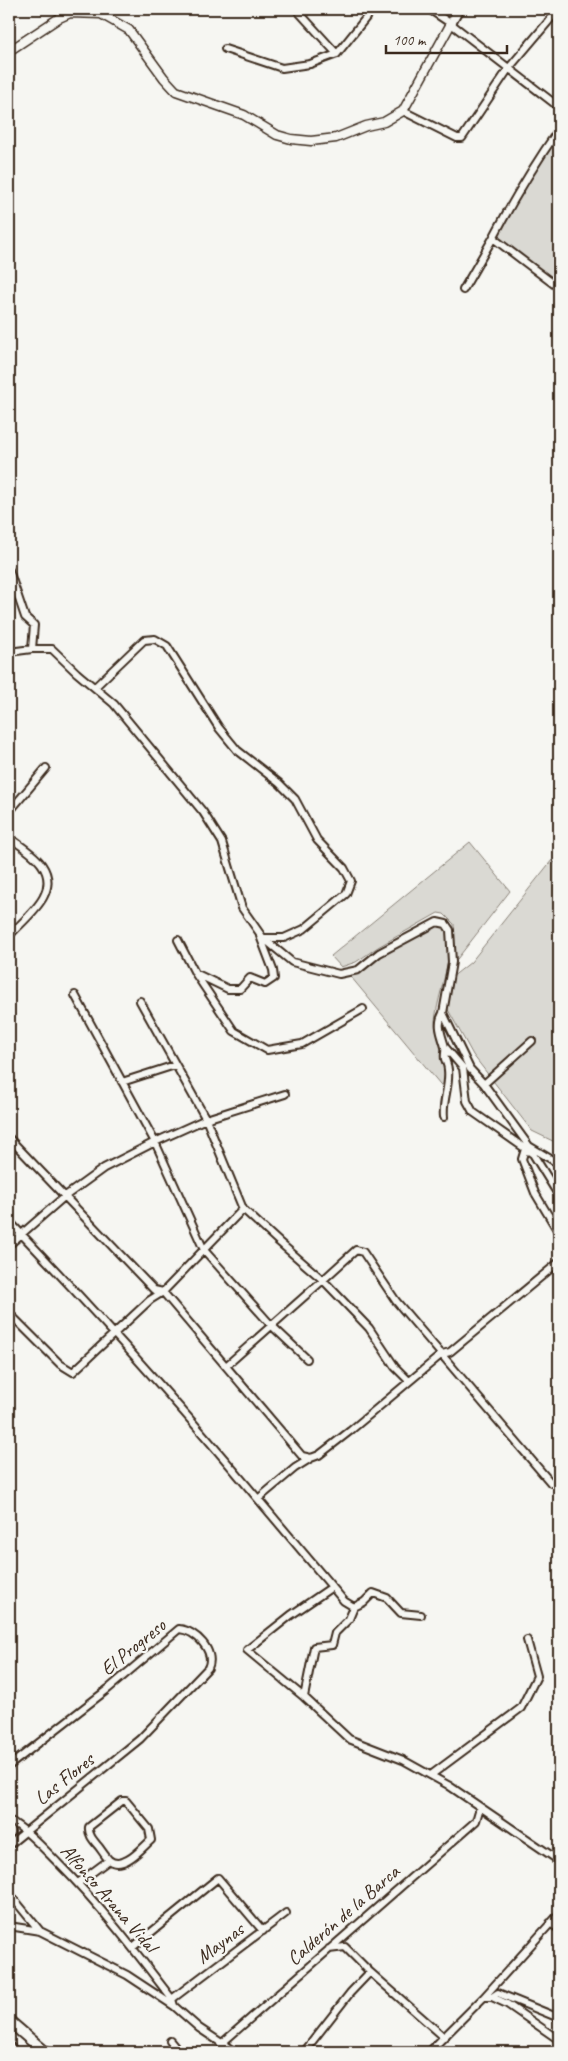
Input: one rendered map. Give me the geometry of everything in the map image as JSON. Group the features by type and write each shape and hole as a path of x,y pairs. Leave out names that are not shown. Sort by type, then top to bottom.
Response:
{"highway":[{"path":"9,2020 45,2052"}],"street":[{"path":"296,9 336,54"},
{"path":"225,49 282,68 310,64 336,54 373,9"},
{"path":"429,9 559,107"},
{"path":"9,51 70,13 101,14 129,30 164,78 176,91 244,115 277,135 291,139 312,141 336,138 366,126 384,122 403,111 459,9"},
{"path":"403,111 457,138 462,138 509,68 559,9"},
{"path":"463,290 537,158 559,129"},
{"path":"493,238 559,288"},
{"path":"9,570 25,617 34,625 32,649"},
{"path":"95,687 144,640 155,639 167,646 219,728 237,750 279,783 295,799 317,840 344,868 351,881 346,894 304,929 284,938 261,935"},
{"path":"9,652 52,649 114,704 203,812 222,842 242,908 261,935 292,962 339,974 358,970 379,953 437,922 446,924 450,930 452,962 443,1013 439,1024 449,1072 444,1116"},
{"path":"9,812 46,768"},
{"path":"9,836 42,864 48,878 48,890 44,898 9,936"},
{"path":"195,973 228,989 240,989 250,978 265,984 274,978 261,935"},
{"path":"178,940 195,973 234,1031 267,1050 302,1044 363,1009"},
{"path":"76,995 155,1142 204,1250 271,1325 307,1359"},
{"path":"140,1001 206,1120 243,1209 323,1280 369,1328 395,1367 408,1382"},
{"path":"443,1013 470,1069 484,1084 533,1154 559,1196"},
{"path":"484,1084 532,1041"},
{"path":"445,1047 463,1068 467,1101 473,1112 527,1148 559,1164"},
{"path":"122,1082 175,1065"},
{"path":"9,1245 64,1197 104,1168 155,1142 206,1120 285,1094"},
{"path":"9,1138 154,1290 163,1292 302,1456 311,1458"},
{"path":"527,1148 522,1159 535,1193 559,1232"},
{"path":"9,1313 60,1364 73,1372 116,1334 150,1300 163,1292 243,1209"},
{"path":"9,1221 116,1334 192,1419 344,1601 354,1607"},
{"path":"226,1366 356,1250 363,1252 396,1301 550,1482"},
{"path":"258,1499 295,1468 319,1455 350,1431 442,1354 450,1352 559,1262"},
{"path":"332,1587 291,1615 247,1650 304,1697 349,1739 403,1760 431,1775 555,1858 559,1869"},
{"path":"304,1697 314,1647 332,1645 335,1633 349,1620 354,1607 364,1602 373,1593 387,1598 401,1612 421,1615"},
{"name":"El Progreso","path":"9,1766 108,1689 179,1629 187,1630 196,1635 210,1657 211,1662 208,1668 140,1739"},
{"path":"431,1775 521,1708 537,1676 527,1640"},
{"name":"Las Flores","path":"9,1845 140,1739"},
{"path":"122,1800 126,1802 149,1829 151,1840 126,1862 118,1864 109,1860 90,1836 89,1827 122,1800"},
{"name":"Calderón de la Barca","path":"221,2044 476,1821 480,1807"},
{"name":"Alfonso Arana Vidal","path":"9,1820 26,1830 78,1883 132,1947 173,2002"},
{"path":"78,1883 109,1860"},
{"path":"132,1947 218,1878 263,1931"},
{"path":"9,1893 40,1931"},
{"name":"Maynas","path":"173,2002 286,1913"},
{"path":"429,2052 484,1997 559,1914"},
{"path":"550,1922 559,1929"},
{"path":"9,1926 40,1931 127,1974 173,2002 221,2044 235,2052"},
{"path":"329,1949 345,1947 370,1972 444,2037"},
{"path":"304,2052 370,1972"},
{"path":"492,1997 498,1993 559,2018"},
{"path":"484,1997 492,1997 507,2004 559,2040"},
{"path":"170,2041 179,2052"},
{"path":"9,2045 16,2052"}],"shaded area":[{"path":"559,134 559,284 496,236 540,158"},
{"path":"470,842 510,891 454,963 454,924 444,914 438,913 378,947 356,962 341,967 331,956"},
{"path":"552,860 559,867 559,1144 532,1131 473,1055 446,1006 452,977 471,962"},
{"path":"437,921 446,925 449,947 447,968 435,1021 443,1056 445,1090 346,971 357,970"}]}
